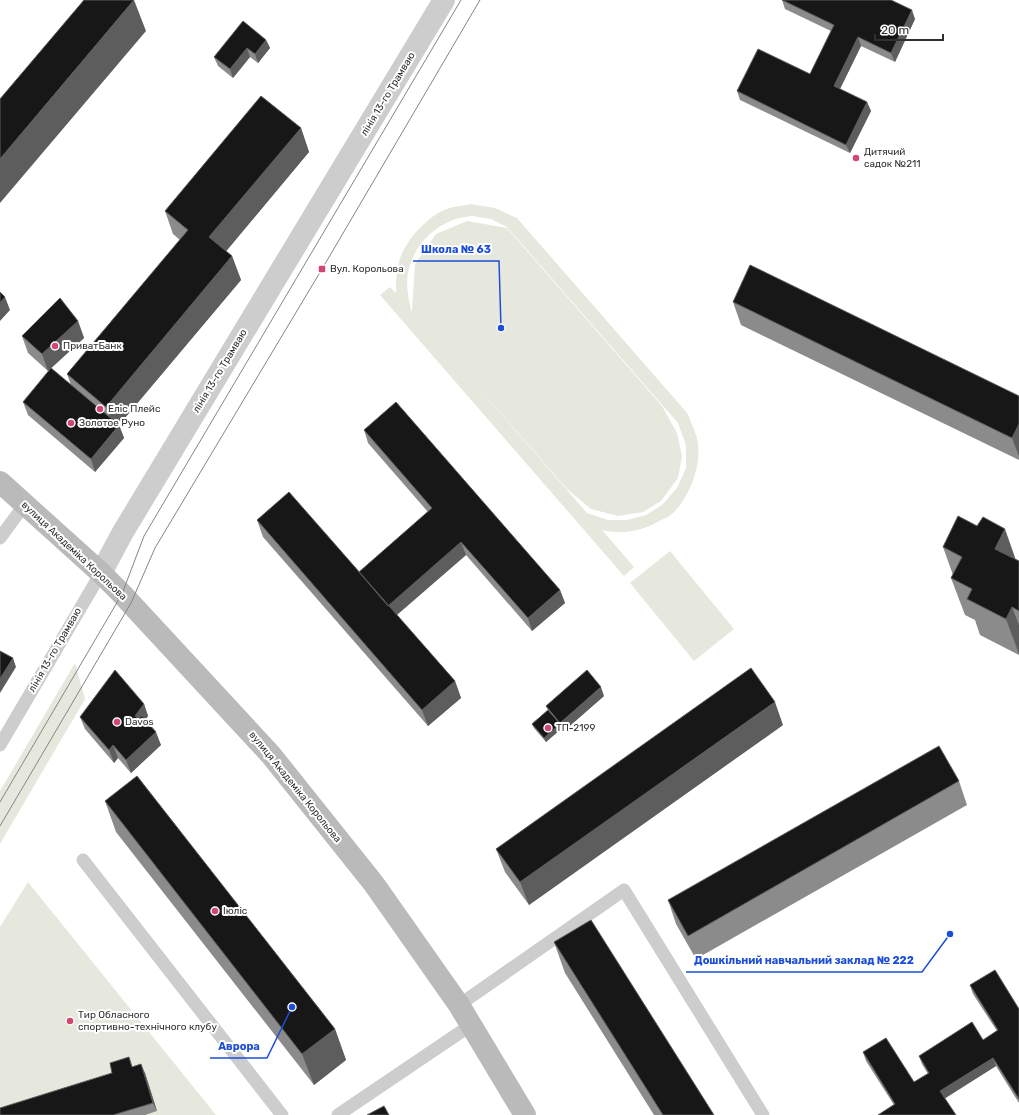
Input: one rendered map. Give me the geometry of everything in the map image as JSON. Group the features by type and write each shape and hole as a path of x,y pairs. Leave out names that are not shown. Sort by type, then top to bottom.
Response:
{"main road":[{"name":"вулиця Академіка Корольова","path":"0,482 101,573 136,608 271,755 374,884 459,1005 525,1115"}],"street":[{"name":"лінія 13-го Трамваю","path":"101,573 123,532 444,0"}],"lane":[{"path":"0,538 25,504"},
{"name":"лінія 13-го Трамваю","path":"0,745 101,573"},
{"path":"83,860 282,1115"},
{"path":"459,1005 624,890 763,1115"},
{"path":"338,1115 471,1025"}],"shaded area":[{"path":"471,204 495,208 517,218 688,414 697,440 698,462 696,472 684,500 668,517 647,527 625,532 602,530 634,567 624,576 380,295 390,287 396,293 397,274 402,254 411,238 424,224 439,212 450,208","holes":["472,216 491,219 507,227 678,423 686,445 686,468 677,488 662,505 646,515 627,520 608,520 587,513 436,339 567,489 591,509 618,516 643,512 661,501 678,478 682,456 677,433 662,406 507,228 467,221 436,234 415,264 412,311 411,310 407,289 408,272 415,253 426,238 442,225 456,219"]},
{"path":"670,551 734,629 694,661 630,583"},
{"path":"75,663 85,699 0,844 0,791"},
{"name":"Тир Обласного спортивно-технічного клубу","path":"28,882 216,1115 0,1115 0,927"}],"building":[{"path":"84,0 134,0 0,159 0,99"},
{"path":"782,0 891,0 912,10 891,53 858,37 834,86 867,102 846,145 737,91 758,49 810,74 834,25"},
{"path":"243,21 266,40 255,54 247,48 230,69 214,57"},
{"path":"261,96 301,128 209,237 232,256 106,407 67,374 188,230 165,211"},
{"path":"750,265 1019,396 1019,424 1012,438 733,302"},
{"path":"0,292 5,297 0,303"},
{"path":"60,298 78,321 42,354 22,336"},
{"name":"Золотое Руно","path":"51,368 119,425 91,459 23,402"},
{"path":"396,402 560,590 528,618 461,542 388,606 359,572 432,508 364,430"},
{"path":"289,492 455,681 422,710 257,520"},
{"path":"958,516 977,526 983,517 1005,529 995,549 1019,561 1019,611 1012,607 1006,619 967,599 972,589 951,578 962,557 943,547"},
{"path":"0,651 13,658 0,679"},
{"path":"751,668 775,702 520,882 496,849"},
{"name":"Davos","path":"115,670 144,704 135,716 138,719 142,716 156,732 126,760 113,745 109,750 80,717"},
{"path":"587,670 601,687 560,723 546,706"},
{"name":"ТП-2199","path":"548,710 560,724 544,738 532,724"},
{"path":"939,746 959,781 688,936 668,900"},
{"path":"137,776 335,1029 302,1054 105,801"},
{"path":"591,920 714,1115 663,1115 554,942"},
{"path":"995,970 1019,1009 1019,1099 993,1058 940,1091 956,1115 878,1115 895,1104 863,1052 886,1038 914,1082 929,1073 919,1056 972,1022 983,1040 998,1030 970,985"},
{"path":"129,1057 132,1067 141,1064 153,1103 113,1115 0,1115 0,1108 112,1073 110,1063"},
{"path":"384,1106 389,1115 367,1115"}],"tram line":[{"path":"0,802 122,594 144,536 461,0"},
{"path":"0,826 131,603 155,548 322,269 480,0"}],"place":[{"name":"Дитячий садок №211","path":"856,158"},
{"name":"Вул. Корольова","path":"322,269"},
{"name":"Школа № 63","path":"501,328"},
{"name":"ПриватБанк","path":"55,346"},
{"name":"Еліс Плейс","path":"100,409"},
{"name":"Золотое Руно","path":"71,423"},
{"name":"Davos","path":"117,722"},
{"name":"ТП-2199","path":"548,728"},
{"name":"Іюліс","path":"215,911"},
{"name":"Дошкільний навчальний заклад № 222","path":"950,934"},
{"name":"Аврора","path":"292,1007"},
{"name":"Тир Обласного спортивно-технічного клубу","path":"70,1021"}]}
